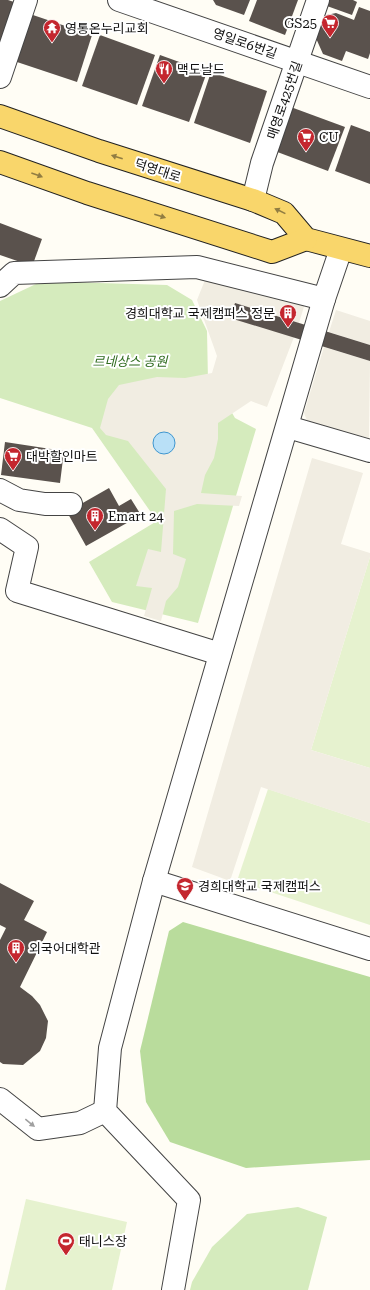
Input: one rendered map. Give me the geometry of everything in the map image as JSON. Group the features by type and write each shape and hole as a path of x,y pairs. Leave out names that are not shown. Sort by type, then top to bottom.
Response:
{"main road":[{"name":"덕영대로","path":"0,116 99,151 253,200 284,212 306,239"},
{"path":"0,162 87,193 272,252 306,239 370,256"}],"street":[{"path":"0,77 26,0"},
{"name":"영일로6번길","path":"119,0 370,87"},
{"name":"매영로425번길","path":"253,200 262,163 318,0"},
{"path":"173,1290 189,1200 105,1111 110,1048 154,881 288,427 324,299 340,249"},
{"path":"0,286 14,273 197,267 324,299"},
{"path":"288,427 370,451"},
{"path":"0,490 19,500 45,504 71,504"},
{"path":"0,529 27,547 17,591 220,654"},
{"path":"154,881 370,949"},
{"path":"0,1099 38,1129 80,1123 105,1111"}],"green space":[{"name":"르네상스 공원","path":"65,282 167,285 192,300 207,331 208,381 224,399 235,418 256,429 198,623 112,602 89,562 157,521 92,428 0,398 0,301 36,284"},
{"path":"370,557 370,768 311,750"},
{"path":"268,789 370,823 370,925 237,881"},
{"path":"183,922 370,977 370,1160 246,1168 170,1142 146,1102 140,1051 169,931"},
{"name":"태니스장","path":"26,1199 127,1222 112,1290 5,1290"},
{"path":"298,1207 327,1217 308,1290 190,1290 192,1282 212,1247 247,1214"}],"shaded area":[{"path":"207,275 306,300 299,323 235,303 294,337 267,407 251,401 218,423 218,439 214,458 205,475 201,493 242,496 239,506 197,504 174,511 173,554 186,559 178,587 166,601 161,621 144,616 152,588 136,586 148,549 161,552 166,489 128,441 106,435 100,428 108,399 119,385 157,377 185,378 212,373 217,356 197,300"},
{"path":"336,310 370,321 370,345 329,332"},
{"path":"324,347 370,361 369,438 308,423 304,413"},
{"path":"312,458 363,473 341,544 370,553 370,557 311,750 370,768 370,823 261,787 230,881 192,867"}],"water":[{"path":"164,432 172,435 175,443 172,451 164,454 156,451 153,443 156,435"}],"building":[{"path":"0,0 8,0 20,4 0,49"},
{"path":"213,0 250,0 244,15 216,5"},
{"path":"257,0 298,0 285,35 249,21"},
{"path":"329,0 353,0 357,2 352,15 327,6"},
{"path":"359,7 370,11 370,53 368,59 346,51 342,61 323,54 315,36 322,16 336,13 354,20"},
{"path":"30,14 92,35 77,82 14,61"},
{"path":"100,35 155,55 137,105 82,86"},
{"path":"160,55 207,72 189,122 142,106"},
{"path":"211,72 267,91 250,143 194,123"},
{"path":"288,106 345,127 328,171 272,150"},
{"path":"351,125 370,132 370,184 335,171"},
{"path":"0,223 42,239 33,264 29,265 0,255"},
{"name":"경희대학교 국제캠퍼스 정문","path":"235,303 370,345 370,361 230,318"},
{"path":"5,442 64,451 60,483 1,475"},
{"name":"Emart 24","path":"109,488 119,506 131,499 141,515 86,546 67,512"},
{"name":"외국어대학관","path":"0,883 34,901 24,920 47,932 20,987 32,996 40,1005 48,1021 46,1038 40,1051 23,1065 3,1064 0,1062 0,940 6,928 0,925"}],"place":[{"name":"GS25","path":"330,38"},
{"name":"영통온누리교회","path":"52,43"},
{"name":"맥도날드","path":"164,84"},
{"name":"CU","path":"306,152"},
{"name":"경희대학교 국제캠퍼스 정문","path":"288,328"},
{"name":"대박할인마트","path":"13,471"},
{"name":"Emart 24","path":"95,531"},
{"name":"경희대학교 국제캠퍼스","path":"185,901"},
{"name":"외국어대학관","path":"16,963"},
{"name":"태니스장","path":"66,1256"}]}
